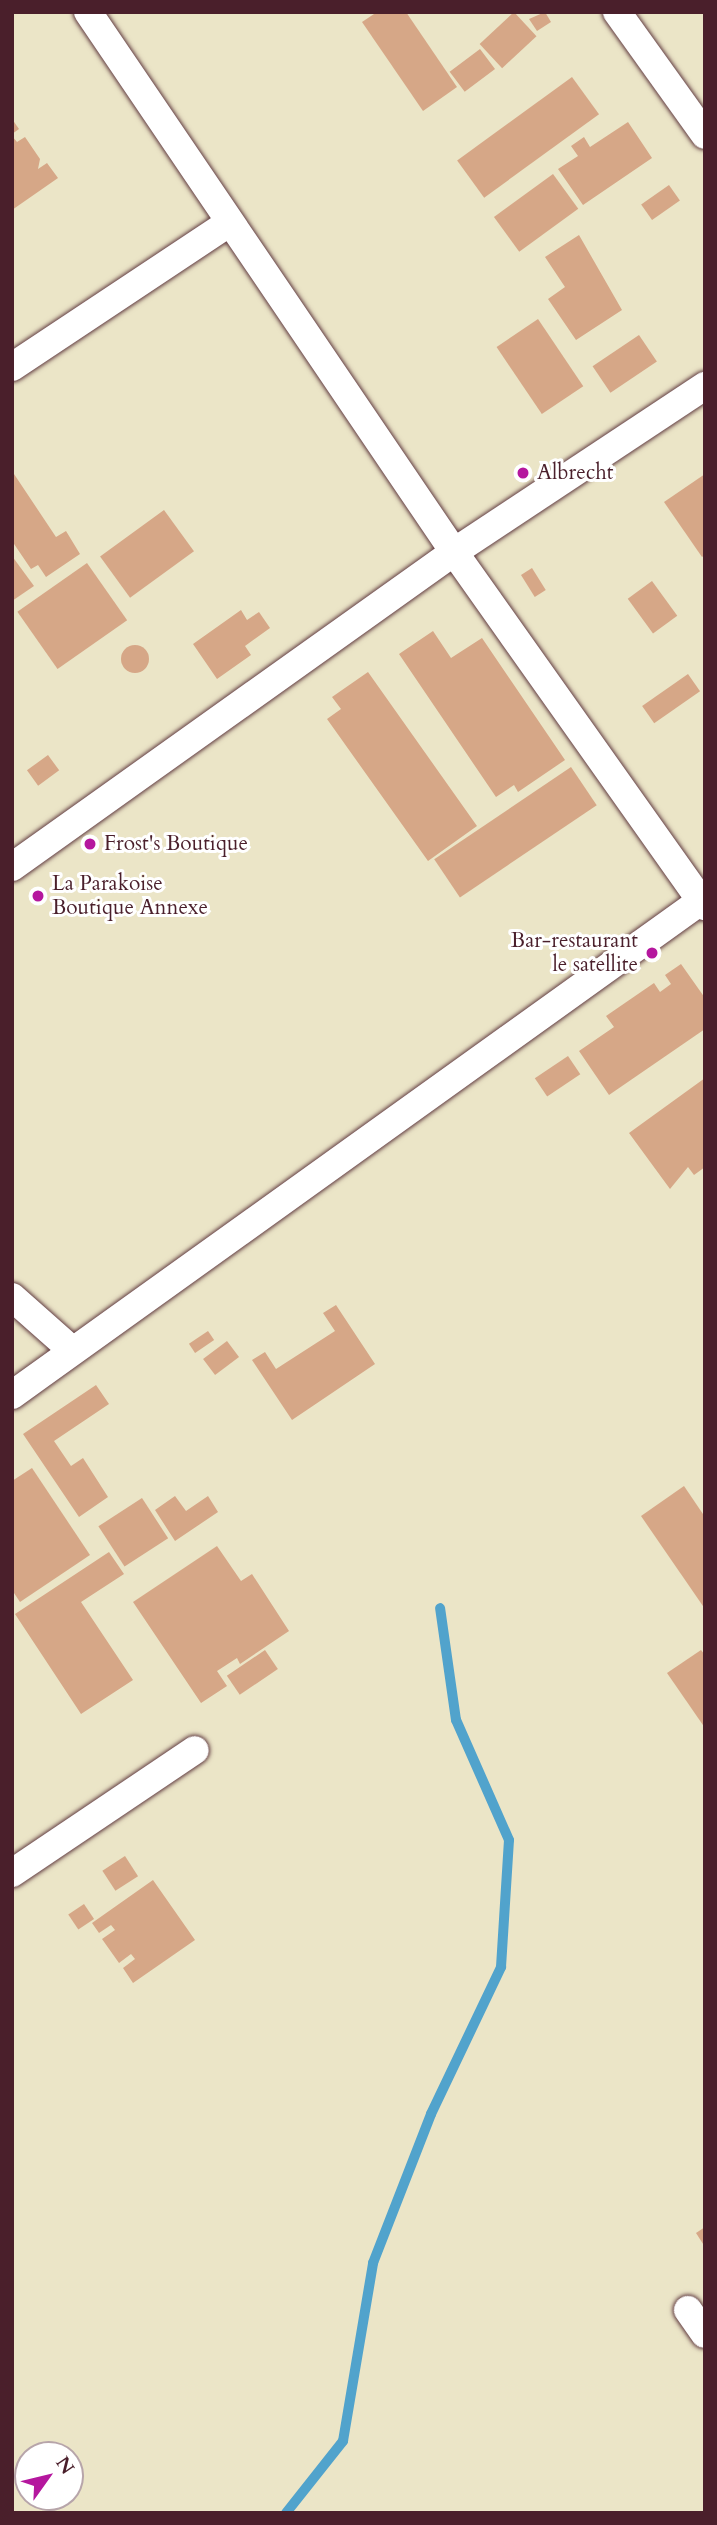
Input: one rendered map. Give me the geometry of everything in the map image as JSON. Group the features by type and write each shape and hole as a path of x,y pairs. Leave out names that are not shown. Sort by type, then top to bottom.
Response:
{"street":[{"path":"12,1395 703,901 454,552 88,12"},
{"path":"617,12 705,135"},
{"path":"12,367 229,223"},
{"path":"12,867 454,552 705,386"},
{"path":"12,1297 73,1351"},
{"path":"12,1873 195,1750"},
{"path":"688,2310 705,2334"}],"building":[{"path":"377,12 406,12 457,87 423,111 362,22"},
{"path":"514,12 537,36 502,68 480,44"},
{"path":"545,12 551,22 537,31 529,19"},
{"path":"480,49 495,69 465,92 450,72"},
{"path":"572,77 599,114 484,198 457,160"},
{"path":"12,119 19,129 12,134"},
{"path":"628,122 652,158 583,205 558,169 578,156 571,146 584,137 590,147"},
{"path":"12,136 17,142 25,137 40,159 38,169 47,163 58,178 12,210"},
{"path":"553,174 578,209 519,252 494,217"},
{"path":"669,185 680,201 652,220 641,205"},
{"path":"579,235 622,310 576,340 548,299 565,287 545,257"},
{"path":"538,319 583,386 542,414 497,347"},
{"path":"639,335 657,362 610,393 593,366"},
{"path":"12,471 56,537 66,531 80,554 46,577 38,565 31,569 12,541"},
{"path":"705,474 705,555 702,557 664,502"},
{"path":"164,510 194,551 130,598 100,556"},
{"path":"12,556 34,586 12,601"},
{"path":"87,563 127,620 58,669 17,612"},
{"path":"532,568 546,590 535,597 521,575"},
{"path":"652,581 677,616 653,633 628,599"},
{"path":"241,610 247,620 259,612 270,628 245,646 251,655 217,679 193,644"},
{"path":"433,631 451,658 482,638 565,760 518,792 514,785 496,797 399,654"},
{"path":"135,645 145,649 149,659 145,669 135,673 125,669 121,659 125,649"},
{"path":"368,672 477,826 428,861 327,719 341,709 332,697"},
{"path":"688,674 700,691 654,723 642,706"},
{"path":"48,755 59,770 38,786 27,770"},
{"path":"571,767 597,805 460,897 434,859"},
{"path":"681,964 705,998 705,1029 609,1095 579,1051 614,1027 606,1016 654,983 660,992 671,984 665,975"},
{"path":"568,1056 580,1074 547,1097 535,1078"},
{"path":"705,1078 705,1167 694,1175 688,1167 670,1189 629,1133"},
{"path":"336,1305 375,1364 292,1420 252,1360 265,1352 276,1369 335,1331 323,1313"},
{"path":"208,1331 214,1340 195,1353 189,1344"},
{"path":"227,1341 239,1357 215,1375 203,1359"},
{"path":"96,1385 109,1404 54,1441 71,1466 83,1458 108,1497 79,1517 23,1434"},
{"path":"32,1468 90,1555 20,1602 12,1590 12,1481"},
{"path":"684,1486 705,1517 705,1609 641,1516"},
{"path":"175,1496 186,1511 208,1496 218,1512 175,1541 155,1510"},
{"path":"142,1498 168,1538 125,1567 98,1526"},
{"path":"217,1546 241,1581 252,1574 289,1631 240,1664 237,1658 217,1671 227,1686 201,1703 133,1602"},
{"path":"109,1552 124,1574 81,1602 133,1680 81,1714 15,1614"},
{"path":"265,1650 278,1669 240,1695 227,1676"},
{"path":"701,1650 705,1655 705,1728 667,1673"},
{"path":"125,1856 138,1876 115,1891 102,1871"},
{"path":"153,1880 195,1940 133,1983 123,1968 135,1959 131,1954 119,1963 102,1939 115,1930 111,1925 99,1933 92,1923"},
{"path":"84,1904 94,1919 78,1930 68,1915"},
{"path":"705,2227 705,2247 696,2233"}],"waterway":[{"path":"286,2513 343,2441 373,2263 431,2114 501,1967 509,1840 456,1720 440,1608"}],"place":[{"name":"Albrecht","path":"523,473"},
{"name":"Frost's Boutique","path":"90,844"},
{"name":"La Parakoise Boutique Annexe","path":"38,896"},
{"name":"Bar-restaurant le satellite","path":"652,953"}]}
